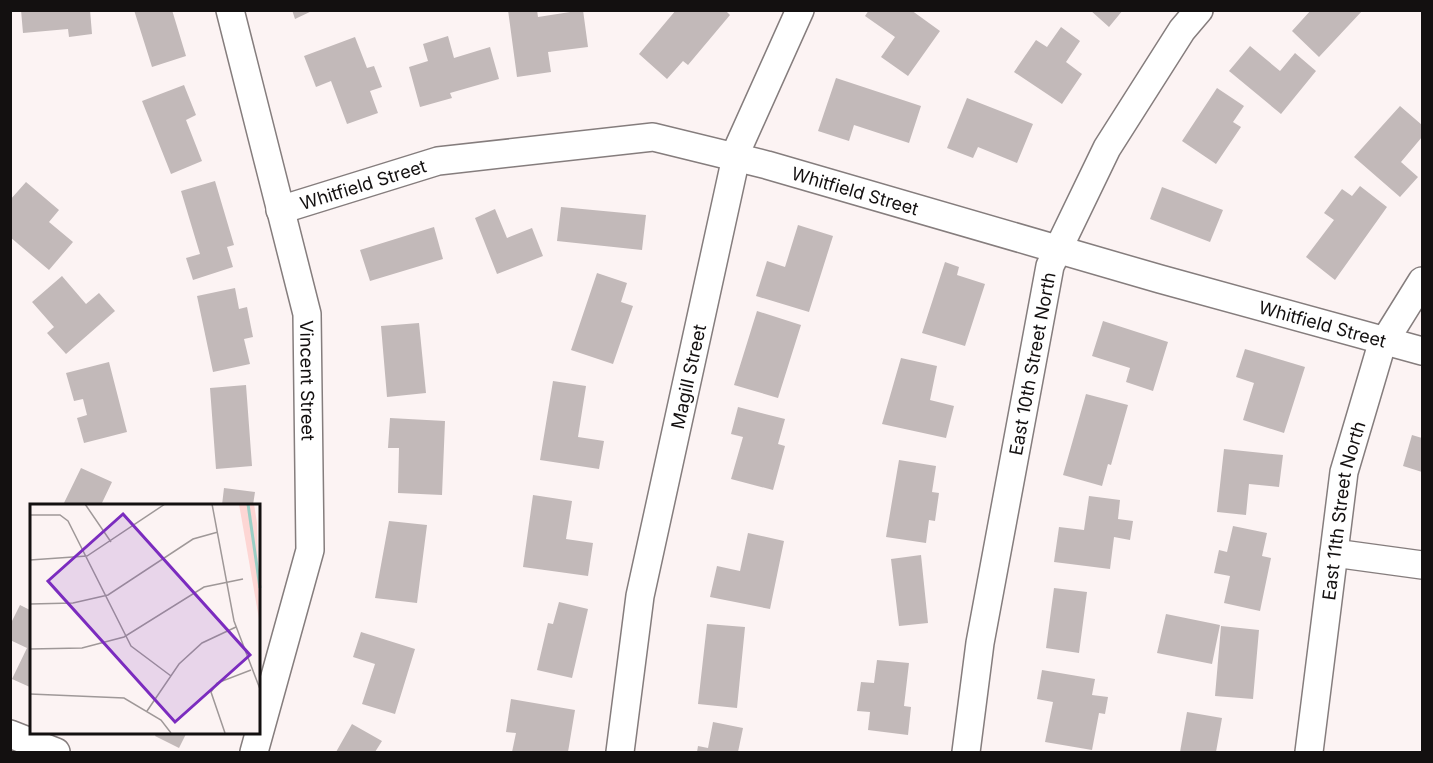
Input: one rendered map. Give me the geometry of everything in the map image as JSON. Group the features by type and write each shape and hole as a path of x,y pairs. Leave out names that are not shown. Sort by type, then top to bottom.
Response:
{"street":[{"name":"Vincent Street","path":"230,10 307,314 310,550 260,731"},
{"name":"Magill Street","path":"620,753 640,596 736,158 800,10"},
{"name":"East 10th Street North","path":"966,753 982,631 1050,266 1107,148 1182,30 1199,10"},
{"name":"Whitfield Street","path":"280,210 449,160 653,137 736,158 1422,351"},
{"name":"East 11th Street North","path":"1309,753 1344,472 1385,341 1422,281"},
{"path":"1334,553 1422,565"},
{"name":"Vincent Street","path":"254,753 260,733"},
{"path":"10,734 56,753"}],"building":[{"path":"21,10 90,10 92,34 69,37 68,29 23,33"},
{"path":"134,10 172,10 186,56 152,67"},
{"path":"292,10 314,10 295,19"},
{"path":"508,10 537,10 538,17 583,10 588,47 548,52 551,72 517,77"},
{"path":"676,10 725,10 730,15 688,65 683,61 667,79 639,54"},
{"path":"869,10 911,10 940,31 908,76 881,57 895,37 865,16"},
{"path":"1090,10 1123,10 1109,27"},
{"path":"1311,10 1363,10 1319,57 1292,31"},
{"path":"1061,27 1080,41 1066,62 1082,74 1062,104 1014,72 1036,40 1047,47"},
{"path":"448,36 454,58 490,47 499,79 450,93 452,98 420,107 409,67 428,61 423,44"},
{"path":"355,37 367,68 374,66 382,87 370,91 378,113 347,124 331,81 316,87 304,56"},
{"path":"1250,46 1280,71 1295,53 1316,71 1281,114 1229,71"},
{"path":"836,78 921,106 909,143 854,125 849,141 818,131"},
{"path":"184,85 196,115 186,120 202,161 171,174 142,101"},
{"path":"1217,88 1244,106 1233,122 1241,127 1216,164 1182,141"},
{"path":"967,98 1033,124 1017,163 978,147 973,158 947,148"},
{"path":"1400,106 1422,125 1422,137 1401,162 1418,177 1400,197 1354,157"},
{"path":"215,181 234,245 227,247 233,267 193,280 186,258 200,254 181,191"},
{"path":"26,182 59,210 49,222 73,242 49,270 10,237 10,200"},
{"path":"1360,186 1387,207 1335,280 1306,257 1334,220 1324,213 1342,189 1352,196"},
{"path":"1162,187 1223,210 1210,242 1150,219"},
{"path":"561,207 646,215 642,250 557,241"},
{"path":"495,209 507,238 532,228 543,256 497,274 475,218"},
{"path":"798,225 833,236 809,312 756,296 767,261 785,267"},
{"path":"434,227 443,259 370,281 360,250"},
{"path":"945,262 959,267 957,275 985,284 965,346 922,333"},
{"path":"597,273 627,283 621,302 633,306 613,364 571,350"},
{"path":"62,276 86,304 99,293 115,311 66,354 47,333 54,327 32,302"},
{"path":"235,288 239,309 247,307 253,337 244,339 250,364 213,372 197,296"},
{"path":"757,311 801,325 778,398 734,385"},
{"path":"1103,321 1168,342 1153,391 1126,382 1130,368 1092,356"},
{"path":"419,323 426,393 387,397 381,326"},
{"path":"1245,349 1305,367 1284,433 1243,420 1254,383 1236,377"},
{"path":"901,358 937,366 930,400 954,406 946,438 882,424"},
{"path":"109,362 127,432 84,443 77,418 87,415 83,399 74,401 66,373"},
{"path":"553,381 586,386 578,437 604,441 599,469 540,460"},
{"path":"246,385 252,466 216,469 210,388"},
{"path":"1086,394 1128,405 1111,465 1108,464 1102,486 1063,475"},
{"path":"738,407 785,419 778,444 785,446 773,490 731,479 743,437 731,434"},
{"path":"390,418 445,421 442,495 398,493 399,448 388,448"},
{"path":"1412,435 1422,438 1422,472 1403,466"},
{"path":"1224,449 1283,455 1279,487 1249,484 1246,515 1217,512"},
{"path":"899,460 936,466 932,492 939,493 935,521 929,520 926,543 886,537"},
{"path":"81,468 112,482 101,504 63,504"},
{"path":"224,488 255,492 253,504 222,504"},
{"path":"533,495 572,501 566,539 593,543 588,576 523,567"},
{"path":"1089,496 1120,500 1118,519 1133,521 1130,540 1114,537 1110,569 1054,562 1059,527 1084,530"},
{"path":"389,521 427,525 417,603 375,598"},
{"path":"1233,526 1267,533 1262,556 1271,558 1260,611 1224,603 1230,576 1214,573 1219,550 1227,552"},
{"path":"748,533 784,541 770,609 710,597 717,566 740,571"},
{"path":"921,555 928,623 899,626 891,559"},
{"path":"1054,588 1087,592 1079,653 1046,648"},
{"path":"559,602 588,609 572,678 537,670 548,623 553,624"},
{"path":"20,605 30,610 30,687 12,679 27,648 10,640 10,625"},
{"path":"1166,614 1220,625 1212,664 1157,653"},
{"path":"707,624 745,627 737,708 698,704"},
{"path":"1221,626 1259,630 1253,699 1215,696"},
{"path":"361,632 415,649 395,714 362,704 375,664 353,657"},
{"path":"877,660 909,663 904,706 911,707 908,735 868,730 870,712 857,711 861,682 874,683"},
{"path":"1042,670 1095,679 1092,695 1108,697 1105,714 1099,713 1092,750 1045,742 1053,702 1037,699"},
{"path":"511,699 575,710 568,752 512,752 516,733 506,732"},
{"path":"1187,712 1222,718 1216,752 1180,752"},
{"path":"713,722 743,728 738,752 697,752 698,746 708,748"},
{"path":"352,724 382,741 375,752 336,752"},
{"path":"156,733 186,733 179,748 155,736"}]}
